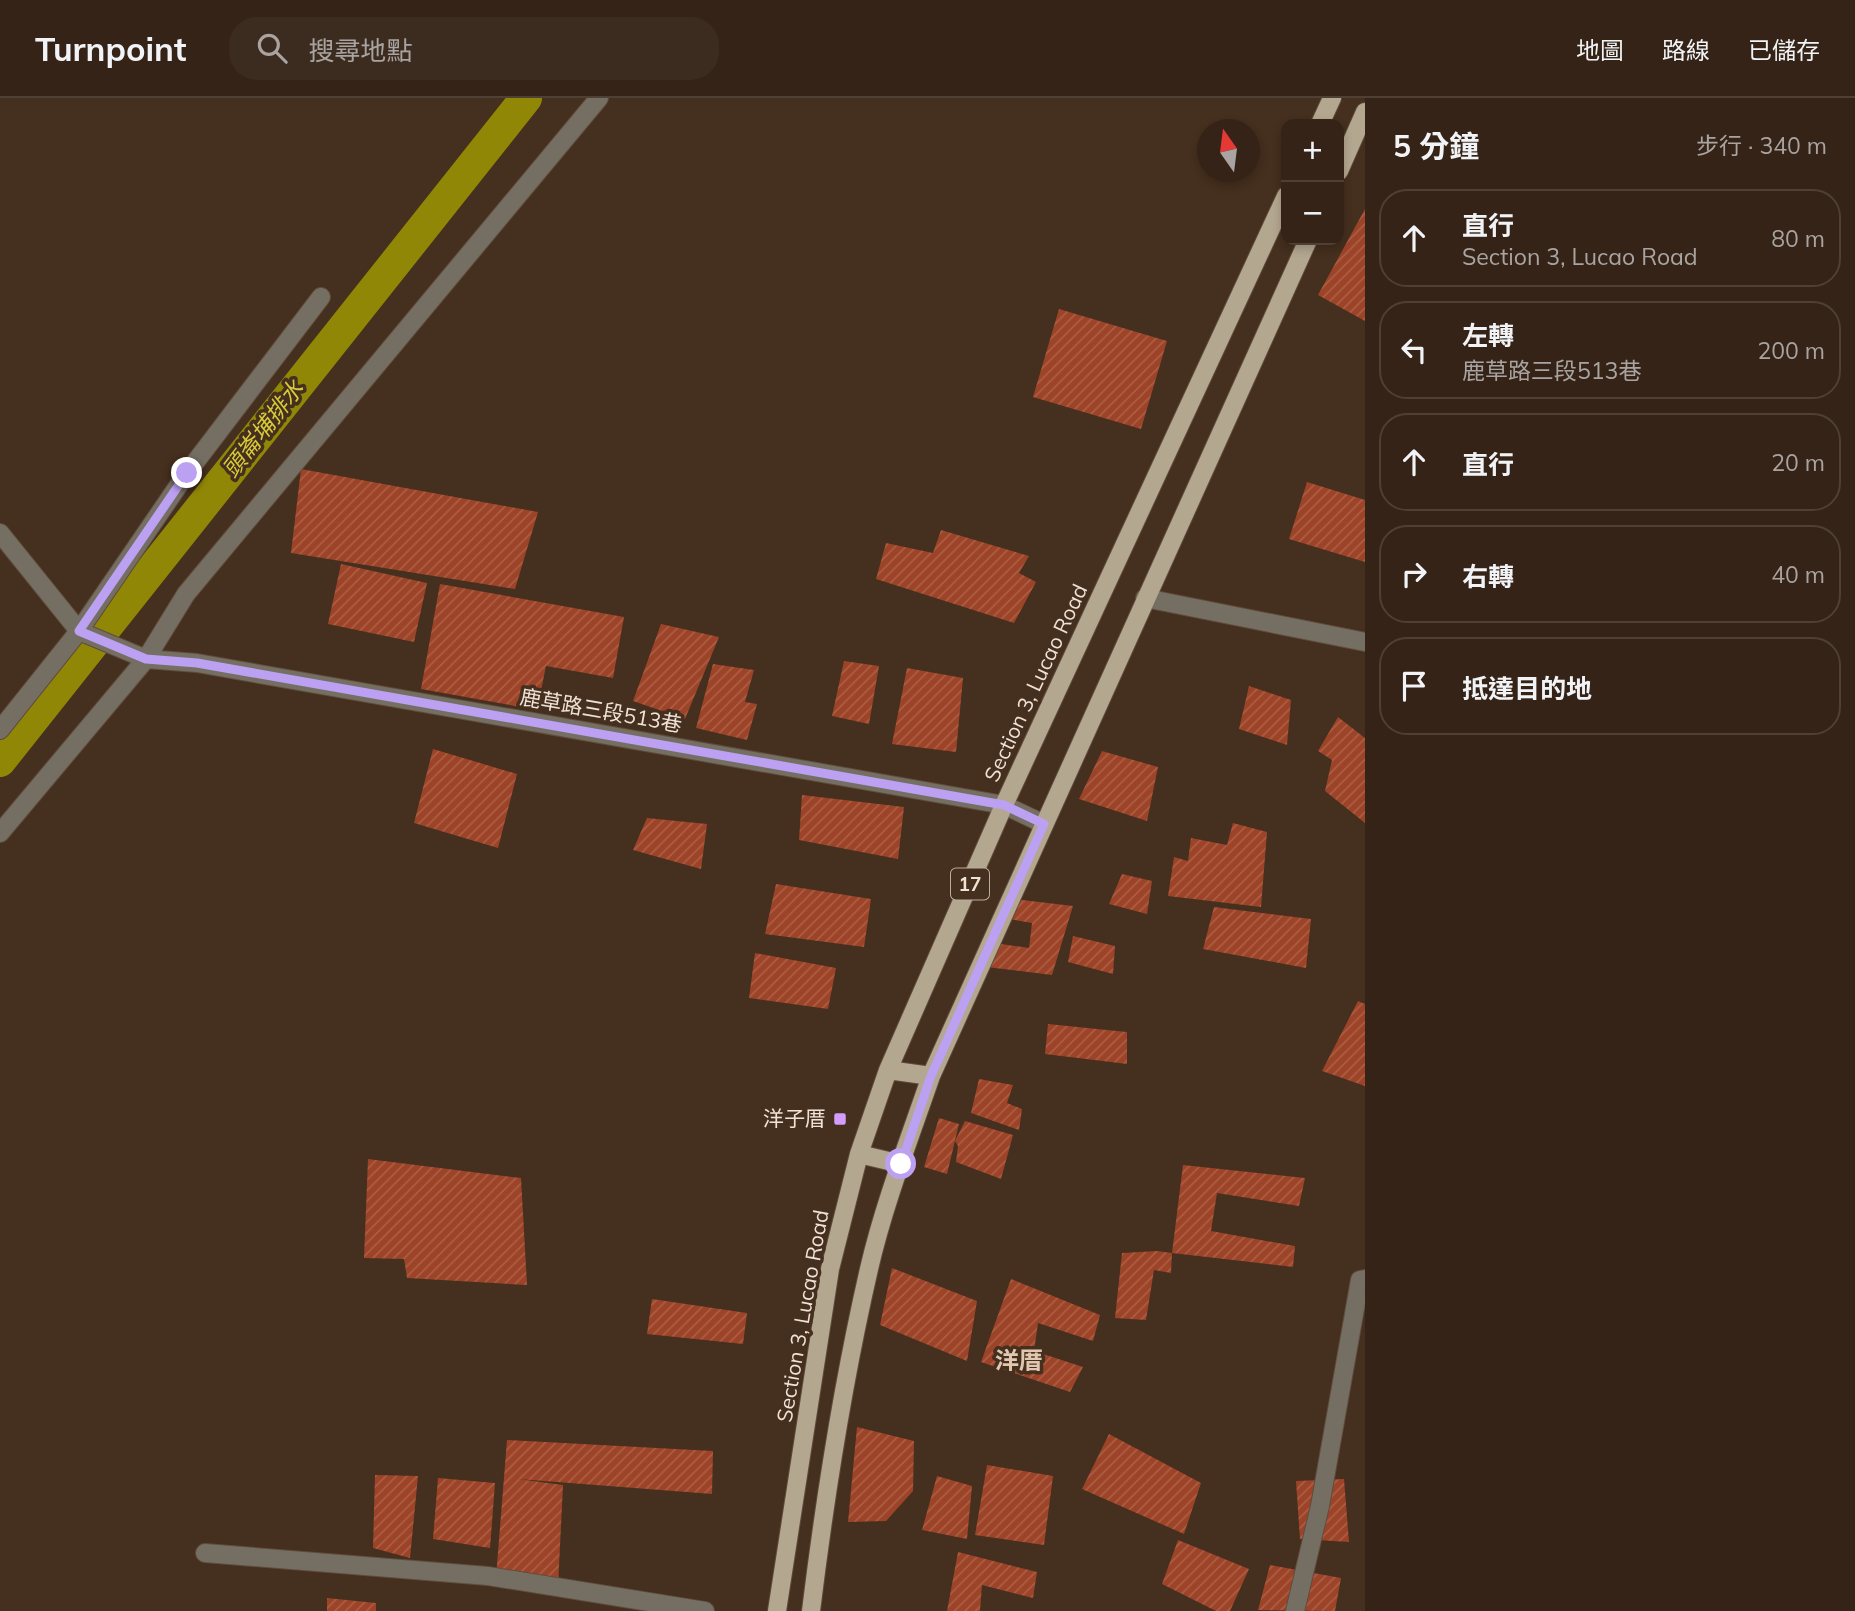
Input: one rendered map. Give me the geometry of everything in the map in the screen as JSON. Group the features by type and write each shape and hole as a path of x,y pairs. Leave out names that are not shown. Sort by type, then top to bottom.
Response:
{"main road":[{"path":"1322,119 1332,98"},
{"path":"1344,160 1365,112"},
{"name":"Section 3, Lucao Road","path":"777,1611 830,1269 859,1154 888,1070 1004,805 1281,207"},
{"name":"17","path":"811,1611 821,1529 867,1282 901,1164 931,1076 1306,245"},
{"path":"888,1070 931,1076"},
{"path":"859,1154 901,1164"}],"lane":[{"path":"0,833 146,659 186,594 599,98"},
{"path":"0,730 79,631 187,473 321,297"},
{"path":"0,533 79,631"},
{"path":"1145,598 1365,642"},
{"name":"鹿草路三段513巷","path":"79,631 146,659 197,663 1004,805 1044,824"},
{"path":"1295,1611 1320,1506 1360,1280 1365,1279"},
{"path":"205,1553 488,1576 705,1611"}],"building":[{"path":"1365,209 1365,321 1318,295"},
{"path":"1059,309 1167,341 1141,429 1033,397"},
{"path":"301,469 538,512 515,589 291,553"},
{"path":"1307,482 1365,500 1365,562 1289,539"},
{"path":"941,530 1029,556 1019,573 1036,582 1014,623 876,579 886,543 933,553"},
{"path":"341,564 427,583 414,642 328,624"},
{"path":"440,584 624,617 613,678 546,666 537,710 421,689"},
{"path":"661,624 719,637 685,719 633,701"},
{"path":"844,661 879,666 869,724 832,716"},
{"path":"713,664 754,670 745,702 757,704 747,740 696,728"},
{"path":"907,668 963,678 956,752 892,744"},
{"path":"1249,686 1291,700 1287,745 1239,729"},
{"path":"1338,717 1365,738 1365,823 1325,791 1332,760 1318,751"},
{"path":"433,749 517,774 498,848 414,823"},
{"path":"1102,751 1158,767 1147,821 1079,799"},
{"path":"802,795 904,807 898,859 799,840"},
{"path":"647,818 707,824 701,869 633,850"},
{"path":"1233,823 1267,832 1261,907 1168,896 1174,857 1188,861 1191,838 1227,845"},
{"path":"1122,874 1152,881 1147,914 1109,904"},
{"path":"776,884 871,899 864,947 765,934"},
{"path":"1006,898 1073,906 1052,975 978,966 988,942 1029,948 1032,923 998,917"},
{"path":"1214,907 1311,919 1306,968 1203,949"},
{"path":"1073,936 1115,946 1113,974 1068,962"},
{"path":"755,953 836,968 828,1009 749,998"},
{"path":"1358,1001 1365,1004 1365,1086 1322,1071"},
{"path":"1048,1024 1127,1032 1127,1064 1045,1054"},
{"path":"979,1079 1013,1085 1007,1103 1022,1109 1019,1130 971,1113"},
{"path":"939,1118 959,1124 947,1174 924,1167"},
{"path":"965,1121 1013,1135 1001,1179 956,1162 958,1146 955,1141"},
{"path":"368,1159 521,1178 527,1285 407,1278 404,1259 364,1258"},
{"path":"1183,1165 1305,1178 1299,1206 1217,1193 1211,1231 1295,1246 1293,1267 1172,1253"},
{"path":"1122,1253 1172,1253 1171,1273 1154,1270 1146,1320 1115,1318"},
{"path":"892,1268 977,1301 967,1361 880,1325"},
{"path":"1011,1279 1100,1315 1093,1341 1038,1323 1034,1351 1083,1367 1070,1392 981,1362"},
{"path":"652,1299 747,1313 743,1344 647,1334"},
{"path":"857,1427 914,1441 913,1491 886,1521 848,1522"},
{"path":"1109,1434 1201,1483 1184,1534 1082,1489"},
{"path":"507,1440 713,1451 712,1494 518,1479 563,1485 558,1587 496,1577"},
{"path":"987,1465 1053,1476 1044,1545 975,1535"},
{"path":"375,1475 418,1476 410,1558 373,1548"},
{"path":"937,1476 972,1486 967,1539 922,1530"},
{"path":"438,1478 495,1483 490,1548 433,1539"},
{"path":"1344,1479 1349,1542 1300,1539 1296,1481"},
{"path":"1178,1540 1249,1569 1230,1611 1216,1611 1162,1584"},
{"path":"958,1552 1037,1572 1033,1598 982,1585 980,1611 947,1611"},
{"path":"1270,1565 1341,1578 1335,1611 1258,1610"},
{"path":"327,1598 376,1603 376,1611 327,1611"}],"waterway":[{"name":"頭崙埔排水","path":"0,761 526,98"}],"place":[{"name":"洋子厝","path":"840,1119"}],"district":[{"name":"洋厝","path":"1019,1361"}],"route":[{"path":"187,473 79,631 146,659 197,663 1004,805 1044,824 931,1076 901,1164"}]}
